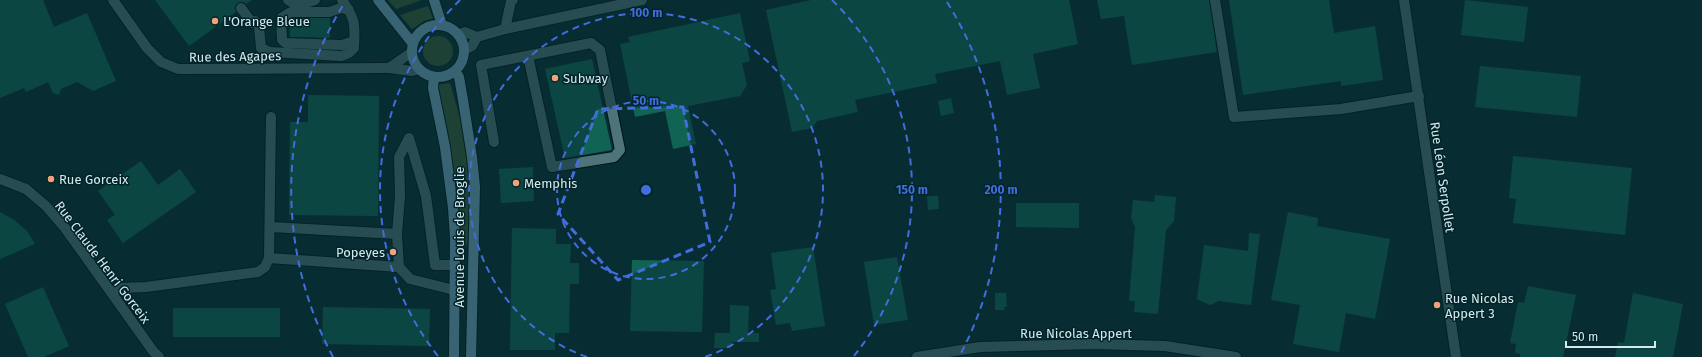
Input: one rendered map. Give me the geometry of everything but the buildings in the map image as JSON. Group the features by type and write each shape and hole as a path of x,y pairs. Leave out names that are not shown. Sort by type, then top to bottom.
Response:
{"main road":[{"path":"378,0 413,48"},
{"path":"434,0 442,25"},
{"path":"433,25 442,25 455,31 462,41 464,50 461,65 455,71 443,77 434,77 419,69 414,61 413,48 418,34 425,28 433,25"},
{"name":"Avenue Louis de Broglie","path":"455,71 459,77 464,106 475,187 472,357"},
{"name":"Avenue Louis de Broglie","path":"434,77 433,88 445,147 453,208 455,265 454,357"}],"street":[{"name":"Rue des Agapes","path":"113,0 147,48 161,62 178,69 389,68 412,71 419,69"},
{"path":"288,0 292,3 304,3 315,0"},
{"path":"241,8 260,27 261,48 270,52 342,56 349,53 354,48 355,28 352,14 342,0"},
{"path":"505,29 511,1 513,0"},
{"path":"459,36 465,32 477,37 608,3 642,0"},
{"path":"1215,0 1234,117 1342,109 1419,96"},
{"name":"Rue Léon Serpollet","path":"1404,0 1456,357"},
{"path":"349,10 341,8 329,12 291,12 286,14 281,18 282,40 286,43 342,46 354,41"},
{"path":"464,50 472,46 477,37"},
{"path":"494,142 481,65 591,43 600,50 620,150 614,157 552,167 528,56"},
{"path":"389,68 413,48"},
{"path":"111,292 121,288 146,287 258,272 265,267 269,258 271,116"},
{"path":"454,290 410,279 399,267 397,234 400,196 399,156 409,138 426,196 435,265 455,265"},
{"name":"Rue Claude Henri Gorceix","path":"0,179 26,189 46,206 65,228 152,351 159,357"},
{"path":"270,227 397,234"},
{"path":"269,258 399,267"},
{"name":"Rue Nicolas Appert","path":"917,357 980,347 1094,344 1165,346 1236,357"}],"highlighted area":[{"path":"683,107 710,242 618,280 558,214 598,109"}],"green space":[{"path":"388,0 422,0 396,9"},
{"path":"428,6 433,18 424,21 412,29 400,15"},
{"path":"438,36 449,40 453,51 449,62 438,66 427,62 423,51 427,40"},
{"path":"450,83 468,154 470,225 469,241 466,246 462,246 460,241 460,225 455,180 437,85"}],"place":[{"name":"L'Orange Bleue","path":"215,21"},
{"name":"Subway","path":"555,78"},
{"name":"Rue Gorceix","path":"51,179"},
{"name":"Memphis","path":"516,183"},
{"name":"Popeyes","path":"393,252"},
{"name":"Rue Nicolas Appert 3","path":"1437,305"}]}
